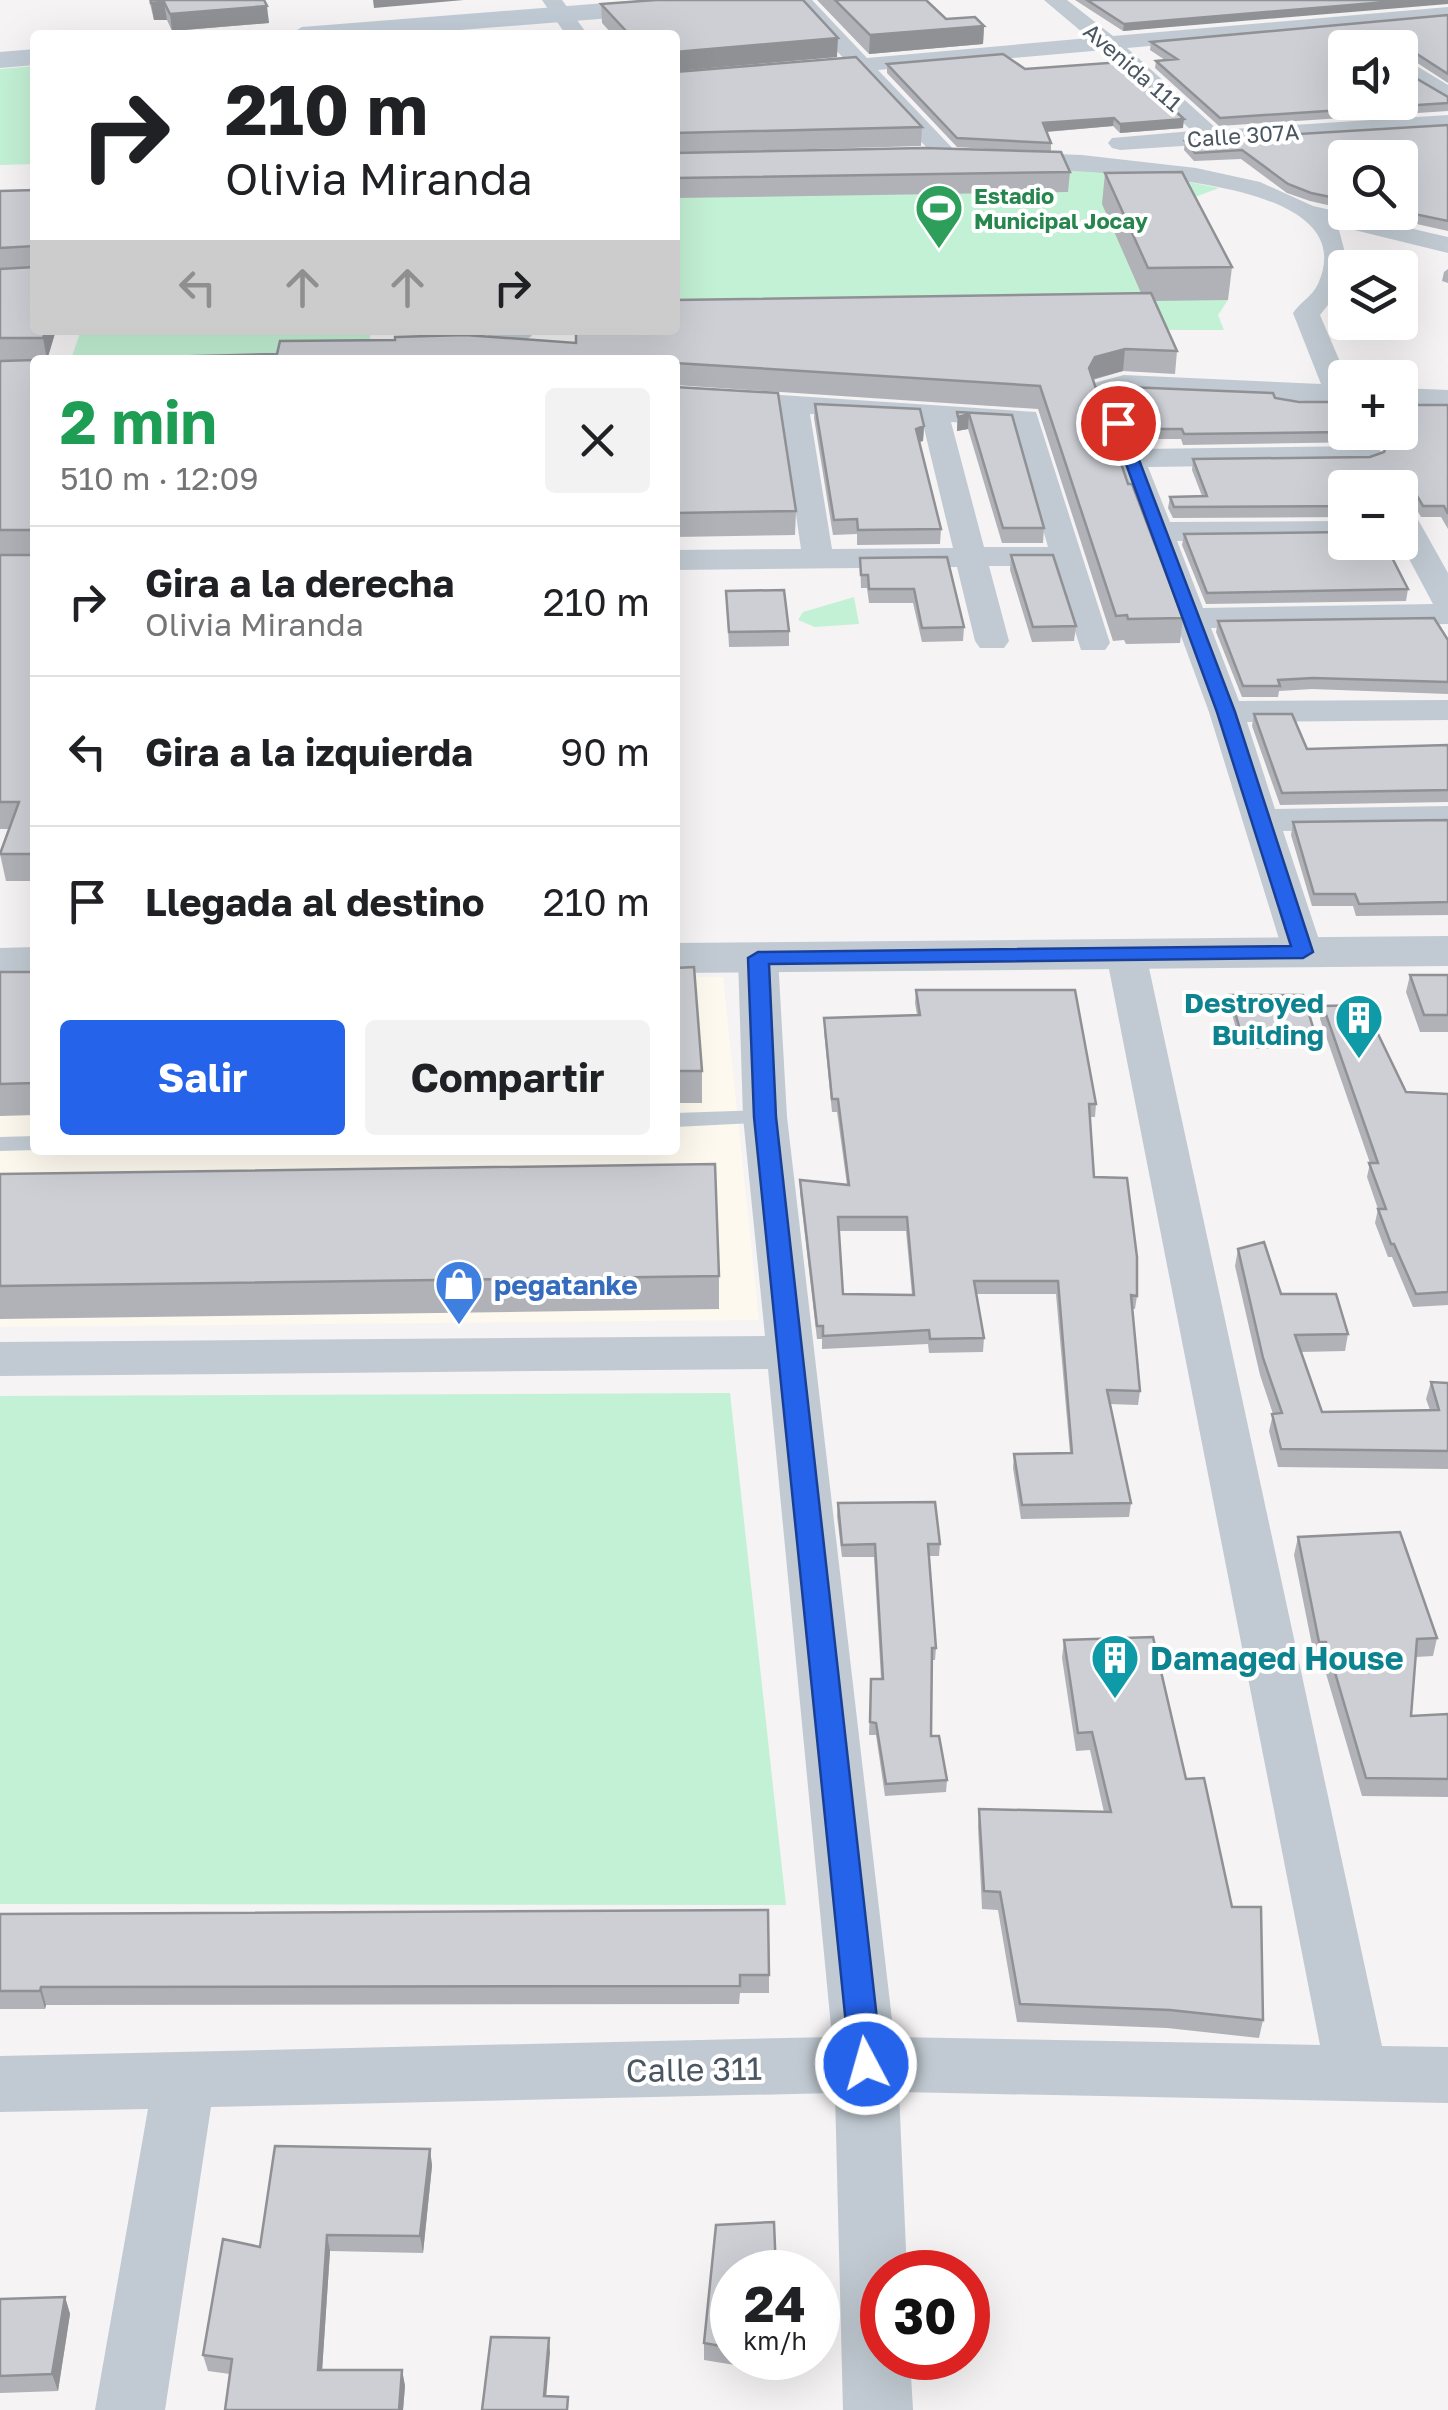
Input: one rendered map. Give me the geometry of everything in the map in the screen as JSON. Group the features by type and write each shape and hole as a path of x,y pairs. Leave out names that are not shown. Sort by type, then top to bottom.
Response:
{"main road":[{"path":"371,30 737,0"},
{"path":"0,60 30,57"}],"street":[{"path":"801,0 861,64 968,159"},
{"name":"Avenida 111","path":"1054,0 1111,45 1212,136"},
{"path":"1302,0 1350,30"},
{"path":"786,71 1448,12"},
{"path":"1418,76 1448,95"},
{"name":"Calle 307A","path":"1040,160 1104,144 1448,122"},
{"path":"910,160 1120,162 1181,170 1266,194 1304,212 1321,224 1337,256 1330,290 1322,302 1306,313 1328,365"},
{"path":"1304,212 1448,245"},
{"path":"1303,952 1226,712 1104,389 1111,384 1328,397"},
{"path":"680,397 1026,418 1093,643"},
{"path":"1418,398 1448,400"},
{"path":"794,404 816,552"},
{"path":"934,412 992,641"},
{"path":"1132,458 1328,446"},
{"path":"1418,527 1448,530"},
{"path":"1158,532 1328,530"},
{"path":"680,548 816,552 1065,548"},
{"path":"1418,551 1448,603"},
{"path":"680,560 816,552"},
{"path":"1190,618 1448,614"},
{"path":"1226,712 1448,710"},
{"path":"1260,820 1448,816"},
{"path":"680,958 1448,950"},
{"path":"1126,954 1357,2073"},
{"path":"758,958 765,1117 866,2064 878,2410"},
{"path":"0,963 30,962"},
{"path":"0,1359 788,1352"},
{"name":"Calle 311","path":"0,2084 866,2064 1448,2075"},
{"path":"130,2410 184,2081"}],"lane":[{"path":"680,1120 765,1117"},
{"path":"0,1144 30,1142"}],"shaded area":[{"path":"680,977 723,977 759,1320 0,1327 0,980 30,980 30,1155 680,1155"}],"green space":[{"path":"30,66 30,164 0,165 0,69"},
{"name":"Estadio Municipal Jocay","path":"1058,168 1148,174 1219,188 1179,203 1228,300 1218,315 1224,330 680,330 680,174"},
{"path":"79,335 370,335 368,353 72,355"},
{"path":"854,597 859,624 815,627 798,620 803,612"},
{"path":"730,1393 786,1905 0,1904 0,1396"}],"building":[{"path":"151,0 264,0 267,6 170,14 164,2"},
{"path":"803,0 838,38 680,52 680,30 625,30 601,4"},
{"path":"835,0 926,0 946,19 975,17 984,26 870,35"},
{"path":"1087,0 1410,0 1124,24"},
{"path":"1448,15 1448,74 1418,55 1418,30 1328,30 1328,111 1220,118 1156,61 1177,59 1151,42"},
{"path":"1003,54 1025,69 1122,62 1184,119 1120,124 1114,118 1043,123 1051,143 957,138 887,64"},
{"path":"856,57 922,127 680,133 680,72"},
{"path":"1418,80 1448,97 1448,103 1418,105"},
{"path":"1448,125 1448,221 1418,215 1418,140 1328,140 1328,196 1288,184 1242,150 1195,153 1185,141"},
{"path":"924,148 1061,152 1070,172 680,178 680,153"},
{"path":"1182,172 1232,267 1148,268 1105,173"},
{"path":"30,190 30,246 0,248 0,191"},
{"path":"30,267 30,335 44,335 43,338 0,338 0,269"},
{"path":"1151,293 1177,351 1125,349 1095,357 1089,368 1128,484 1132,484 1183,618 1116,616 1040,386 680,363 680,355 238,355 277,354 280,341 465,335 576,343 576,335 680,335 680,300"},
{"path":"30,360 30,530 0,530 1,361"},
{"path":"680,387 778,393 796,511 680,513"},
{"path":"1127,387 1273,393 1275,398 1299,402 1328,402 1328,432 1184,434 1182,429 1142,429"},
{"path":"815,404 920,409 924,426 916,429 941,529 858,530 857,519 834,520"},
{"path":"1418,405 1448,405 1448,514 1444,506 1423,506 1418,497 1418,470 1328,470 1328,506 1174,507 1170,497 1207,496 1193,459 1370,457 1418,450"},
{"path":"957,412 1012,415 1044,528 1003,528 969,414 958,417"},
{"path":"1328,532 1328,560 1393,560 1408,589 1207,593 1184,534"},
{"path":"0,555 30,555 30,854 0,854 19,802 0,802"},
{"path":"1011,555 1053,555 1076,626 1033,627"},
{"path":"947,557 964,627 922,628 914,589 869,589 868,575 861,575 860,558"},
{"path":"784,590 789,631 729,632 726,591"},
{"path":"1434,618 1448,640 1448,682 1313,678 1278,680 1280,686 1243,686 1218,621"},
{"path":"1254,714 1292,714 1307,749 1448,745 1448,790 1282,793"},
{"path":"1448,820 1448,902 1359,904 1355,894 1314,894 1293,822"},
{"path":"694,967 702,1071 680,1071 680,968"},
{"path":"0,972 30,972 30,1083 0,1084"},
{"path":"1410,975 1448,975 1448,1015 1424,1015"},
{"path":"916,990 1075,990 1096,1104 1089,1104 1094,1177 1127,1178 1137,1257 1137,1296 1131,1295 1140,1391 1107,1390 1131,1503 1022,1505 1014,1454 1072,1453 1058,1281 974,1281 984,1338 930,1339 929,1330 823,1336 823,1326 817,1326 800,1180 849,1185 838,1099 832,1099 824,1018 920,1015","holes":["838,1217 907,1217 914,1295 843,1294"]},
{"path":"1230,995 1303,995 1317,1040 1243,1040"},
{"path":"1364,1005 1406,1092 1448,1094 1448,1292 1416,1294 1378,1209 1386,1209 1369,1163 1378,1163 1323,1006"},
{"path":"715,1164 719,1276 0,1286 0,1174"},
{"path":"1264,1242 1281,1294 1336,1294 1348,1334 1295,1335 1322,1412 1439,1410 1431,1382 1448,1383 1448,1451 1281,1449 1272,1414 1282,1413 1263,1358 1238,1249"},
{"path":"935,1502 940,1544 928,1544 936,1648 932,1648 931,1736 939,1736 947,1780 886,1784 876,1723 870,1722 871,1679 883,1679 875,1544 842,1545 838,1503"},
{"path":"1400,1532 1437,1638 1417,1639 1411,1716 1448,1714 1448,1779 1366,1778 1326,1642 1319,1642 1298,1537"},
{"path":"1153,1637 1186,1779 1204,1778 1232,1907 1261,1907 1263,2020 1170,2010 1020,2004 1000,1892 984,1891 979,1809 1111,1812 1092,1732 1078,1733 1064,1640"},
{"path":"768,1910 769,1975 740,1975 740,1986 41,1987 40,1991 0,1991 0,1914"},
{"path":"275,2146 430,2149 420,2236 327,2235 318,2370 402,2370 399,2410 225,2410 232,2359 203,2355 223,2239 260,2247"},
{"path":"774,2222 775,2250 713,2250 716,2225"},
{"path":"710,2284 710,2344 704,2343"},
{"path":"65,2297 52,2374 0,2376 0,2299"},
{"path":"491,2337 549,2338 544,2396 568,2397 567,2410 482,2410"}],"place":[{"name":"Estadio Municipal Jocay","path":"939,250"},
{"name":"Destroyed Building","path":"1359,1060"},
{"name":"pegatanke","path":"459,1326"},
{"name":"Damaged House","path":"1115,1700"}],"route":[{"path":"866,2064 765,1117 758,958 1303,952 1226,712 1118,423"}]}
